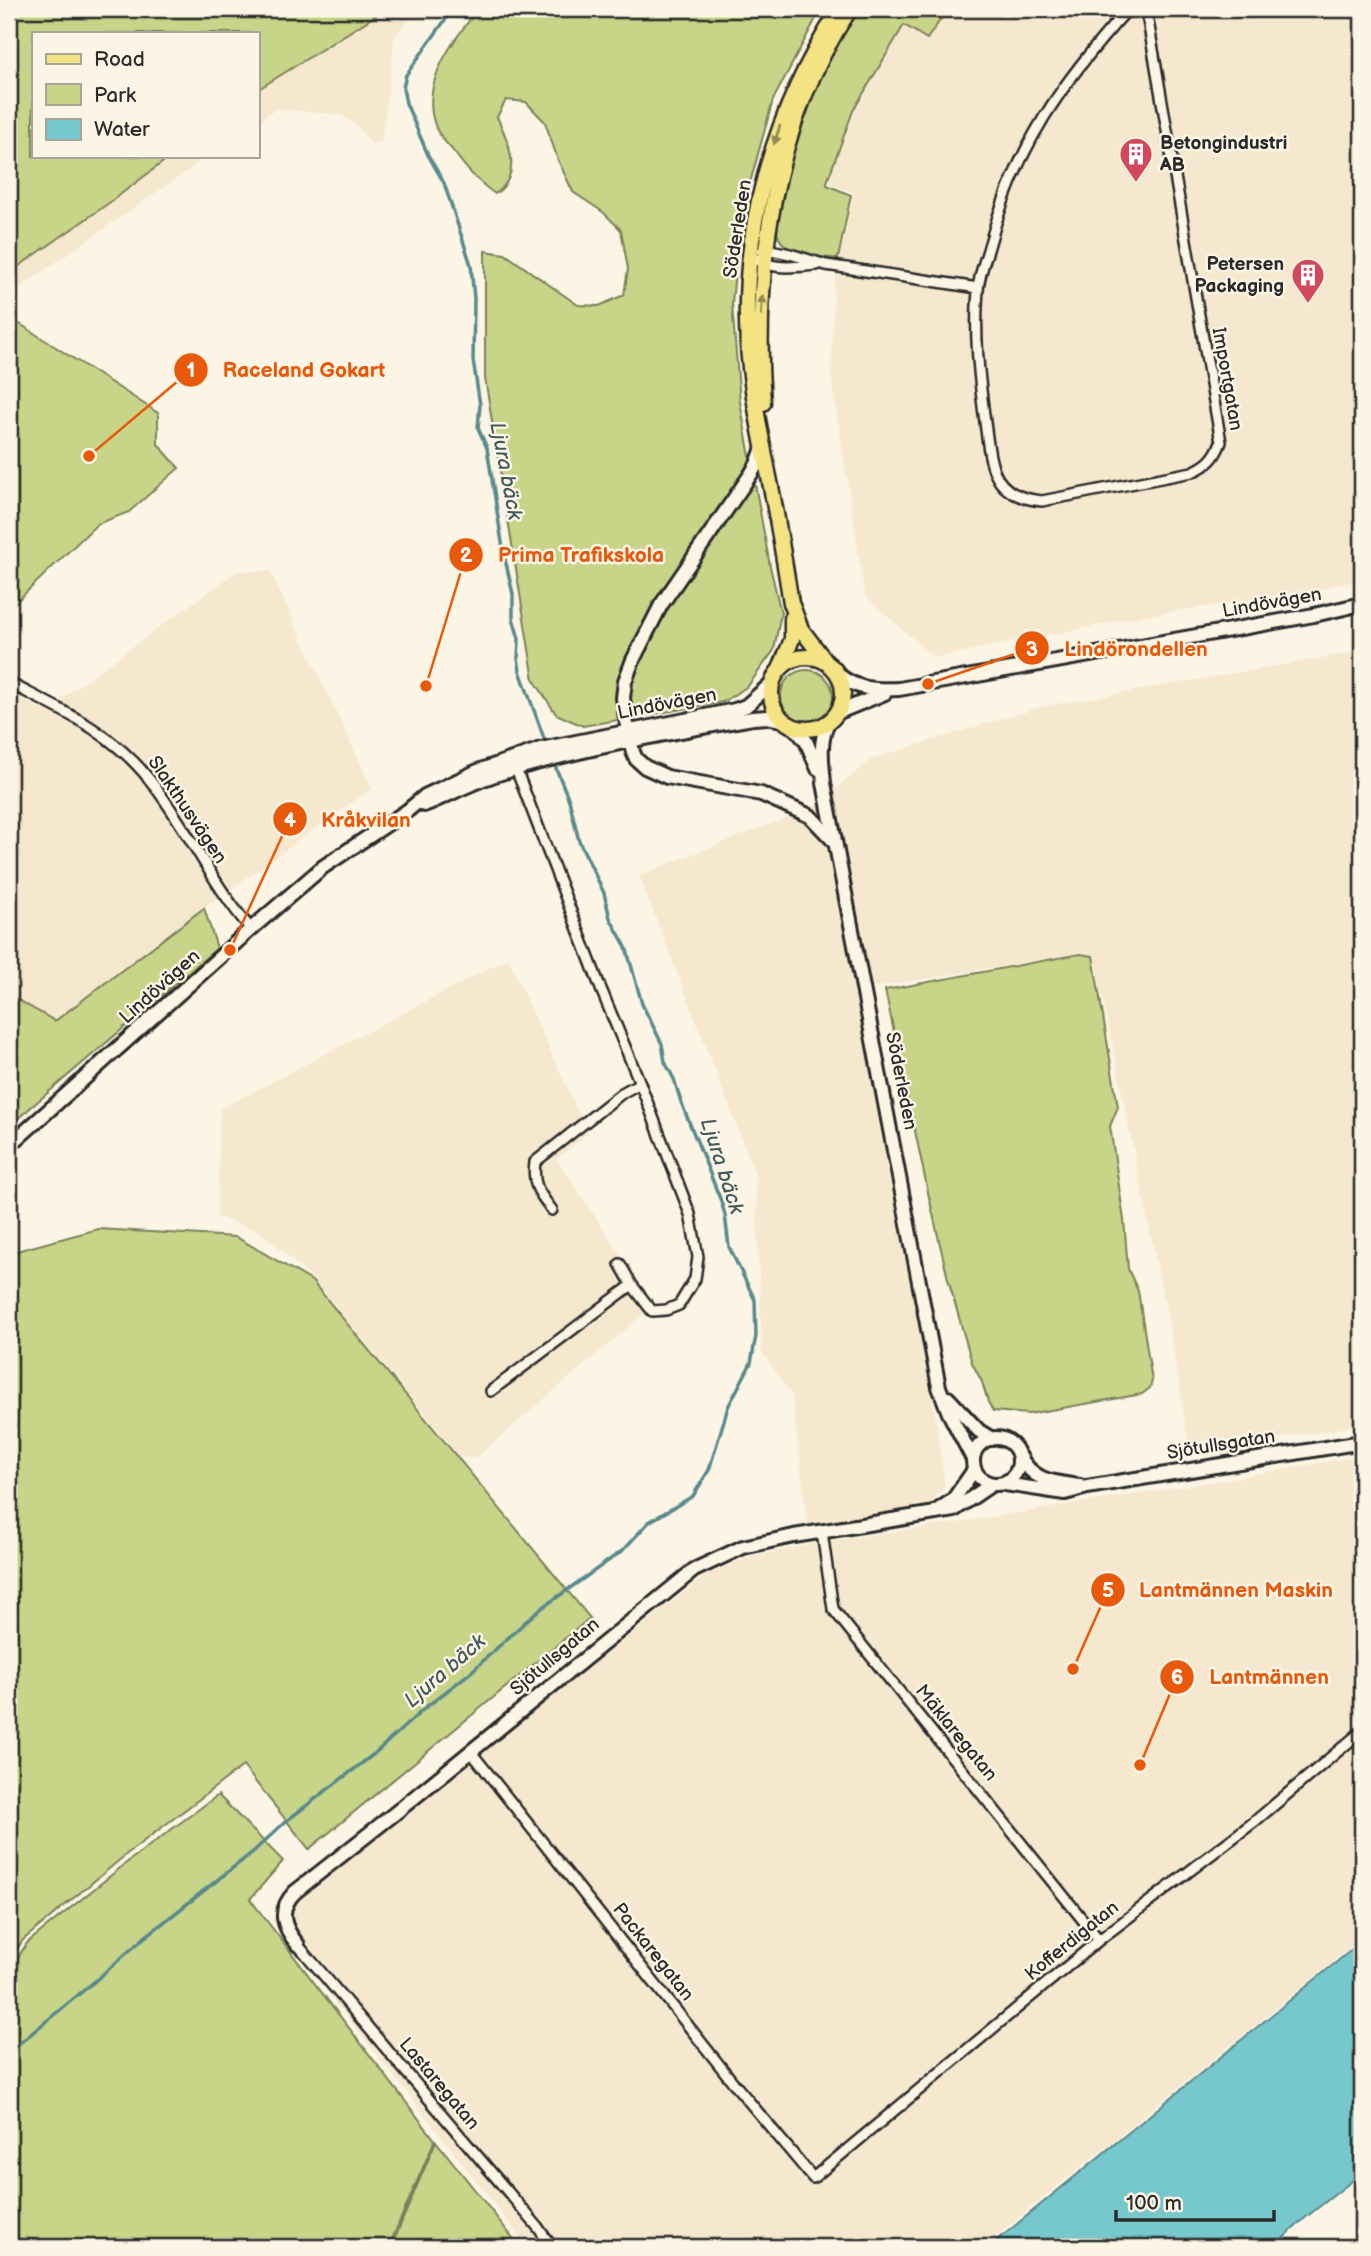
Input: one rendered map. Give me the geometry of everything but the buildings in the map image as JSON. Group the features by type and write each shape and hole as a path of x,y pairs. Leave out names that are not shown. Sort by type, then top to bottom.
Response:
{"main road":[{"name":"Söderleden","path":"776,676 792,639 791,603 754,397 748,346 750,256 767,165 784,114 802,73 840,9"},
{"name":"Söderleden","path":"768,471 760,340 766,250 779,179 796,117 821,60 850,9"},
{"path":"763,448 751,474 661,605 633,660 625,681 623,698 629,736 636,759 645,767 667,778 761,794 810,816 835,843"},
{"name":"Söderleden","path":"791,603 801,629 826,662"},
{"name":"Lindövägen","path":"839,712 863,700 899,689 1314,615 1362,604"},
{"path":"801,657 814,658 826,662 839,676 843,687 843,700 839,712 827,724 811,729 788,724 776,712 772,702 776,676 789,662 801,657"},
{"name":"Lindövägen","path":"9,1146 323,867 425,796 513,757 549,753 735,710 746,706 776,676"},
{"name":"Lindövägen","path":"839,676 863,688 899,689"},
{"name":"Lindövägen","path":"629,736 753,718 767,717 788,724"},
{"name":"Söderleden","path":"788,724 811,751 824,783"},
{"name":"Söderleden","path":"827,724 821,740 824,783 939,1387 974,1465"},
{"name":"Lindövägen","path":"407,811 460,788 516,769 549,753"},
{"name":"Söderleden","path":"939,1387 957,1410 979,1431 992,1439"},
{"path":"935,1512 953,1500 974,1465 979,1446 992,1439 1008,1441 1018,1454 1018,1468 1011,1479 999,1484 980,1478 974,1465"},
{"name":"Sjötullsgatan","path":"298,1945 289,1934 283,1913 286,1901 694,1570 743,1547 954,1510 999,1484 1065,1493 1362,1442"},
{"name":"Sjötullsgatan","path":"1018,1454 1028,1470 1046,1481 1087,1488"}],"street":[{"name":"Importgatan","path":"1128,9 1094,47 1047,109 1023,153 998,211 978,288 975,345 989,457 998,480 1008,491 1024,499 1042,501 1192,472 1206,466 1216,455 1221,442 1146,9"},
{"path":"750,256 766,250 826,265 978,288"},
{"path":"750,256 765,265 826,265"},
{"name":"Slakthusvägen","path":"9,683 81,720 134,762 149,779 223,893 251,929"},
{"path":"516,769 690,1214 698,1257 695,1279 679,1305 652,1311 620,1264"},
{"path":"552,1210 537,1191 533,1174 535,1162 622,1093 640,1083"},
{"path":"491,1391 632,1285"},
{"name":"Mäklaregatan","path":"821,1532 833,1609 1099,1940"},
{"name":"Kofferdigatan","path":"808,2172 813,2178 1099,1940 1254,1822 1362,1731"},
{"name":"Packaregatan","path":"471,1752 808,2172"},
{"name":"Lastaregatan","path":"298,1945 552,2247"}],"shaded area":[{"path":"9,9 420,9 395,35 382,141 372,144 359,128 341,115 275,109 259,121 259,32 32,32 32,158 206,158 9,295"},
{"path":"950,9 1362,9 1362,579 1312,591 1143,616 934,658 865,596 831,377 834,284 854,193 828,183 855,112 905,26 927,39"},
{"path":"237,571 270,571 372,788 204,908 55,1021 9,995 9,691 42,710"},
{"path":"1362,651 1362,1425 1190,1453 1169,1326 1094,954 1080,953 854,991 936,1420 945,1486 925,1509 808,1527 792,1396 762,1352 755,1173 639,875 812,808 872,759 1041,707"},
{"path":"508,958 588,1133 557,1159 654,1305 476,1458 460,1457 313,1279 260,1231 217,1217 220,1109"},
{"path":"1362,1455 1362,1938 983,2247 528,2247 271,1920 703,1577 751,1556 827,1541 1236,1478"}],"green space":[{"path":"9,9 386,9 259,89 259,32 32,32 32,158 168,158 9,273"},
{"path":"478,9 821,9 773,100 740,219 732,304 740,402 781,613 774,650 748,686 723,702 583,726 556,714 534,680 485,378 485,251 505,254 578,305 599,306 624,295 628,269 621,230 603,212 573,192 545,122 526,102 506,100 497,117 509,147 511,168 504,186 495,194 463,164 437,130 431,97 434,81 448,50"},
{"path":"858,9 948,9 927,39 904,25 853,111 827,182 827,185 851,195 838,259 797,252 789,248 779,238 777,227 783,188 810,101 830,58"},
{"path":"9,317 158,413 158,444 179,468 129,512 97,524 9,609"},
{"path":"807,670 826,677 833,696 826,715 807,722 788,715 781,696 788,677"},
{"path":"204,908 217,948 9,1126 9,995 55,1021"},
{"path":"1080,954 1093,956 1118,1107 1110,1126 1124,1220 1128,1269 1138,1291 1152,1381 1150,1388 1142,1394 1028,1414 993,1411 972,1363 948,1279 885,990"},
{"path":"98,1229 236,1237 312,1281 590,1618 309,1849 243,1766 128,1853 23,1940 9,1961 9,1253"},
{"path":"218,1795 283,1861 250,1899 435,2140 389,2246 9,2247 9,1972 27,1943 130,1860"},
{"path":"436,2141 520,2247 391,2247"}],"water":[{"path":"1362,1941 1362,2173 1305,2218 1274,2247 989,2247"}],"waterway":[{"name":"Ljura bäck","path":"453,9 406,75 403,88 406,103 428,155 444,183 471,265 474,299 473,360 480,405 478,428 487,448 513,594 513,618 519,639 520,671 546,744"},
{"name":"Ljura bäck","path":"9,2052 145,1937 253,1852 285,1822 374,1754 425,1708 471,1672 535,1613 622,1551 649,1522 693,1496 709,1470 728,1407 751,1363 756,1336 755,1300 729,1247 721,1201 665,1062 662,1044 642,1004 626,947 610,918 604,893 579,841 569,800 553,761"}],"place":[{"name":"Betongindustri AB","path":"1136,184"},
{"name":"Petersen Packaging","path":"1308,305"},
{"name":"Raceland Gokart","path":"89,456"},
{"name":"Lindörondellen","path":"928,684"},
{"name":"Prima Trafikskola","path":"426,686"},
{"name":"Kråkvilan","path":"230,950"},
{"name":"Lantmännen Maskin","path":"1073,1669"},
{"name":"Lantmännen","path":"1140,1765"}]}
